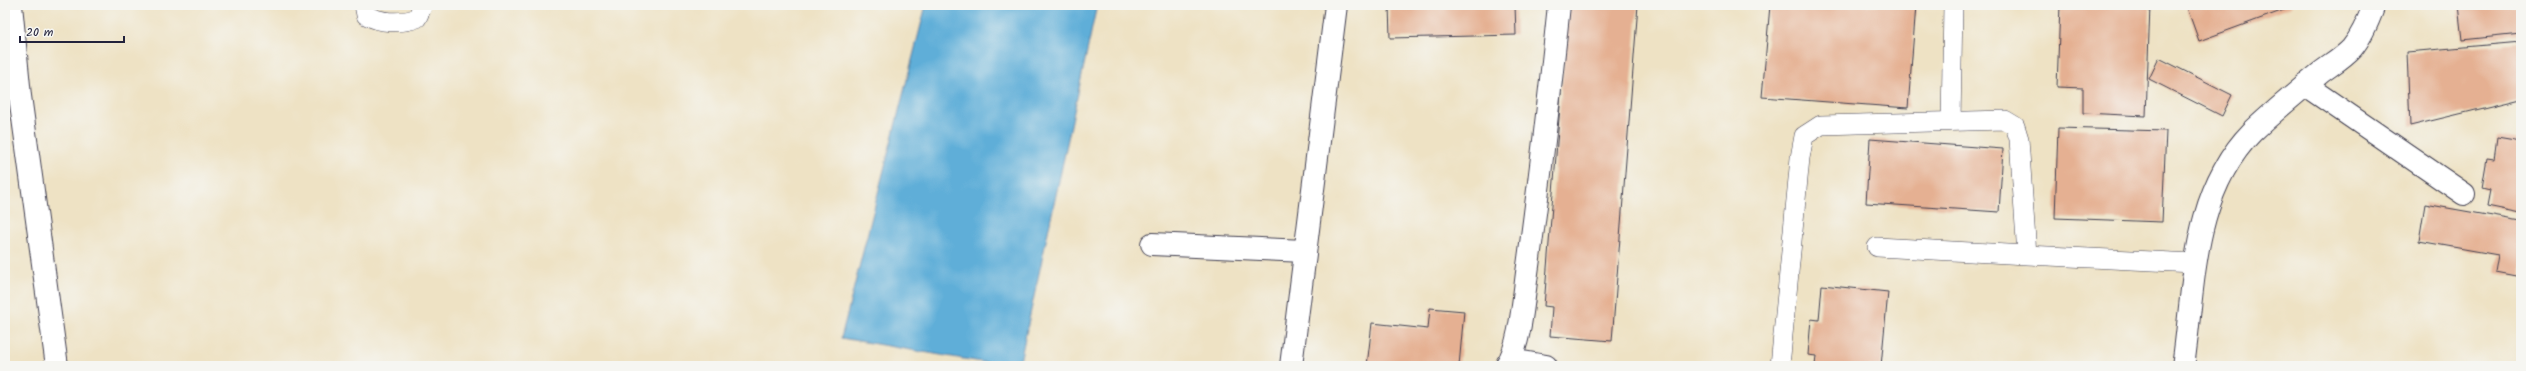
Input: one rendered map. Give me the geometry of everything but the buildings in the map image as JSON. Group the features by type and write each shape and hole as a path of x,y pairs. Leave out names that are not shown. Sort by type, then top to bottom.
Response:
{"street":[{"path":"11,5 20,96 57,366"},
{"path":"1291,366 1336,5"},
{"path":"1546,366 1509,363 1520,326 1542,161 1559,5"},
{"path":"2182,366 2192,305 2194,263 2203,220 2228,164 2251,133 2305,85 2351,48 2364,29 2374,5"},
{"path":"2305,85 2464,194"},
{"path":"1152,244 1305,251"}],"lane":[{"path":"364,5 366,15 375,21 408,22 417,18 423,5"},
{"path":"1951,122 1953,5"},
{"path":"1780,366 1800,158 1804,136 1821,124 2005,120 2015,126 2019,139 2027,255"},
{"path":"1877,247 2194,263"}],"water":[{"path":"926,5 1097,5 1019,366 1005,366 841,338"}]}
